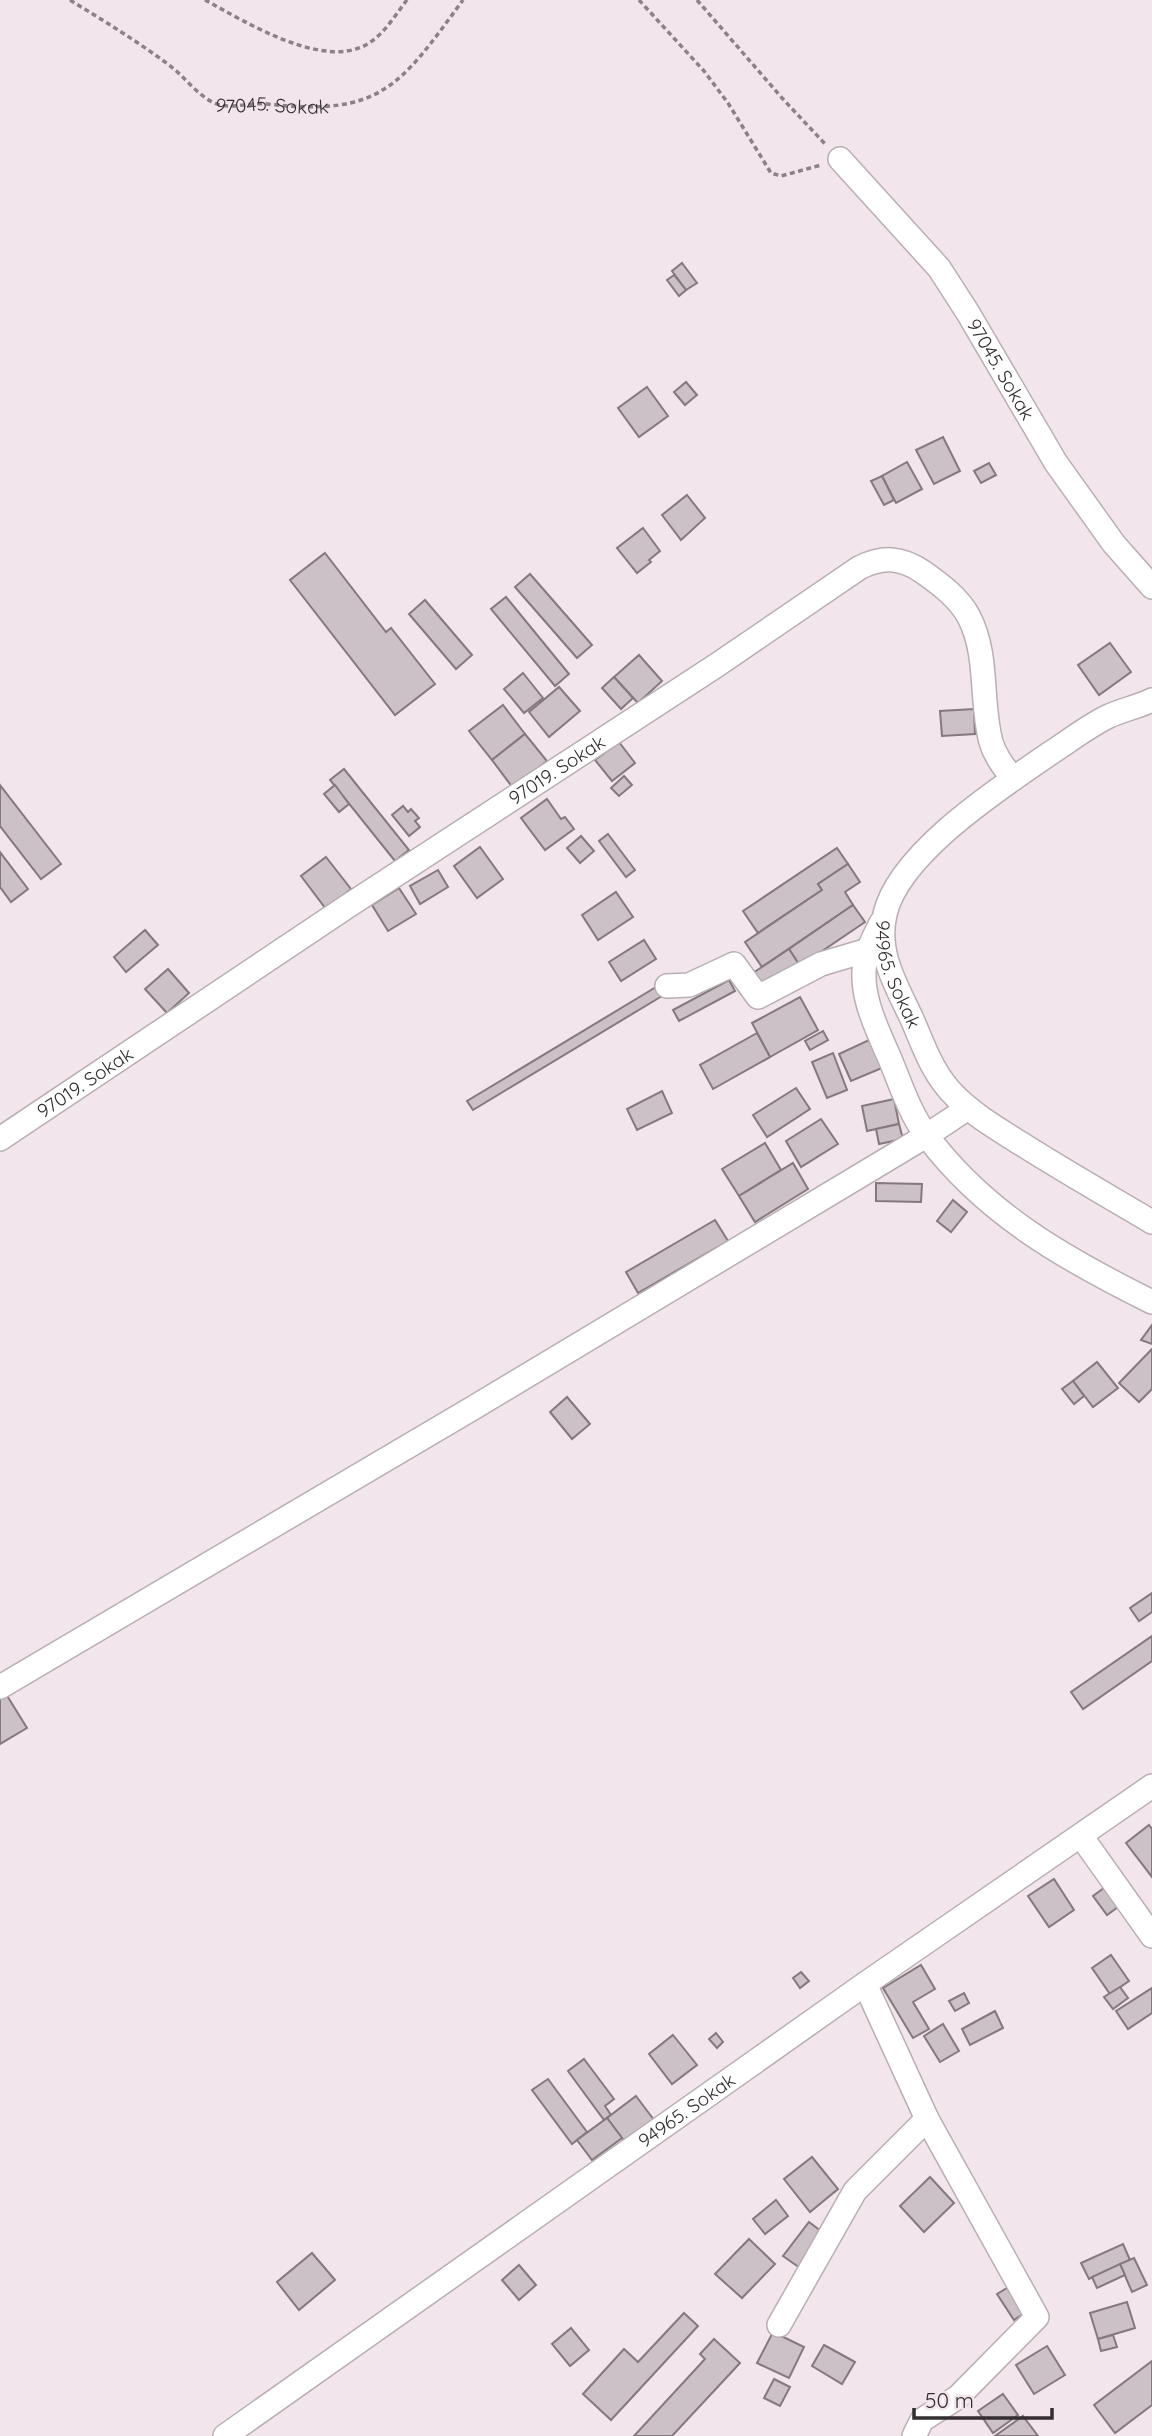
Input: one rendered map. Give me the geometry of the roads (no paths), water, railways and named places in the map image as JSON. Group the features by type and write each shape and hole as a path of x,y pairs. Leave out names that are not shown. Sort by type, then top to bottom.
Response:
{"street":[{"name":"97045. Sokak","path":"840,159 939,268 1056,463 1114,544 1152,587"},
{"name":"97019. Sokak","path":"0,1139 385,881 874,560 908,562 950,593 968,614 978,638 991,742 998,760 1013,779"},
{"name":"94965. Sokak","path":"1152,700 1092,725 1013,779 957,822 927,849 892,895 885,914 883,936 885,958 895,986 935,1070 954,1095 968,1108 1077,1179 1152,1222"},
{"path":"885,914 868,950 864,973 869,1002 882,1040 914,1115 926,1136 963,1177 1014,1223 1079,1265 1152,1301"},
{"path":"667,986 689,985 734,964 758,997 821,964 868,950"},
{"path":"0,1687 461,1415 926,1136 968,1108"},
{"name":"94965. Sokak","path":"225,2436 865,1984 1152,1786"},
{"path":"1081,1836 1152,1936"},
{"path":"865,1984 927,2119 1037,2317 958,2397 922,2420 914,2436"},
{"path":"779,2325 855,2191 927,2119"}]}
